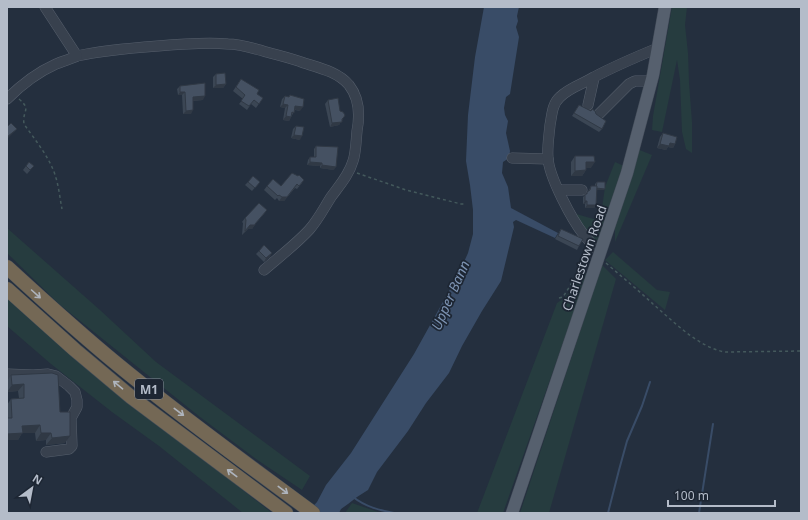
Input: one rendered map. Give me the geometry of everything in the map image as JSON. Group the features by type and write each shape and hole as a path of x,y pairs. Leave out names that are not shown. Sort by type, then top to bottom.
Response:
{"highway":[{"name":"M1","path":"7,268 118,364 168,404 313,513"},
{"name":"M1","path":"7,289 75,350 131,397 286,513"}],"main road":[{"name":"Charlestown Road","path":"512,513 627,173 652,81 665,7"}],"street":[{"path":"46,7 78,56"},
{"path":"10,96 34,76 55,64 93,52 146,47 191,44 228,44 245,46 283,56 336,74 349,85 354,92 358,104 359,118 353,161 349,171 316,221 264,270"},
{"path":"598,258 574,220 558,190 551,171 548,159 548,150 553,111 559,98 571,88 658,48"},
{"path":"588,105 594,78"},
{"path":"599,114 629,84 635,81 652,81"},
{"path":"512,158 548,159"},
{"path":"558,190 582,190"},
{"path":"7,374 48,374 56,376 74,392 78,400 77,407 71,418 72,446 69,449 46,452"}],"path":[{"path":"10,96 18,98 26,106 24,124 52,167 56,178 62,209"},
{"path":"349,171 406,190 466,204"},
{"path":"559,298 563,297 579,274 588,268 598,258 682,329 702,343 716,350 725,352 801,351"}],"green space":[{"path":"672,7 687,7 685,25 692,122 692,153 686,149 682,132 680,80 677,60 662,132 652,130 653,116"},
{"path":"637,149 652,155 615,242 615,224"},
{"path":"615,162 624,166 598,242 595,242 573,213 597,220 602,208 605,187"},
{"path":"7,228 100,310 156,362 310,476 302,490 256,459 200,417 59,304 7,253"},
{"path":"613,252 657,290 670,292 665,310 605,260"},
{"path":"602,265 616,279 549,513 520,513"},
{"path":"588,272 503,513 477,513 557,303 568,294 579,276"},
{"path":"7,297 97,375 272,513 243,513 159,446 112,412 51,364 7,326"},
{"path":"352,503 381,513 345,513"}],"water":[{"name":"Upper Bann","path":"484,7 519,7 516,27 519,37 510,94 506,97 504,108 508,121 506,133 510,151 509,158 503,162 502,173 508,187 511,208 558,233 555,238 516,220 513,222 514,227 501,281 462,346 449,373 377,472 368,490 341,509 339,513 307,513 317,502 326,485 351,453 414,354 459,273 468,253 473,234 473,210 466,161 468,115 475,57"}],"building":[{"path":"225,73 226,84 216,85 216,74"},
{"path":"241,79 259,90 257,94 263,98 259,104 254,100 249,106 241,101 245,95 236,87"},
{"path":"205,83 205,96 193,97 193,110 186,111 185,92 180,92 180,86"},
{"path":"290,95 304,99 303,107 295,106 294,113 292,112 291,117 286,116 288,105 283,104 285,96 289,97"},
{"path":"338,98 340,111 345,115 342,122 332,123 328,100"},
{"path":"579,105 591,111 592,109 606,121 602,129 574,113"},
{"path":"11,123 17,129 7,137 7,127"},
{"path":"296,126 304,127 302,136 294,135"},
{"path":"663,133 677,137 675,144 670,143 669,146 660,144"},
{"path":"316,146 338,147 336,167 322,165 322,163 310,162 310,157 316,157"},
{"path":"575,156 594,156 595,162 586,162 586,170 575,171"},
{"path":"29,162 34,166 30,170 26,166"},
{"path":"292,173 298,176 299,175 304,180 299,186 297,184 287,197 278,196 267,186 273,179 281,186"},
{"path":"253,176 260,182 255,188 248,182"},
{"path":"597,182 605,182 605,189 596,188"},
{"path":"591,186 597,186 596,205 587,205 587,201 585,201 585,194 587,194 590,190"},
{"path":"259,203 267,210 255,225 250,225 245,231 245,218"},
{"path":"561,229 583,239 579,246 558,236"},
{"path":"264,245 272,253 266,258 259,251"},
{"path":"52,373 58,375 60,412 70,412 70,436 52,438 51,433 41,433 40,425 22,426 23,433 7,434 7,418 12,418 11,399 24,398 24,384 12,385 11,375"}],"waterway":[{"path":"608,513 627,441 642,406 650,382"},
{"path":"699,513 713,424"},
{"path":"353,497 373,508 394,513"}]}
